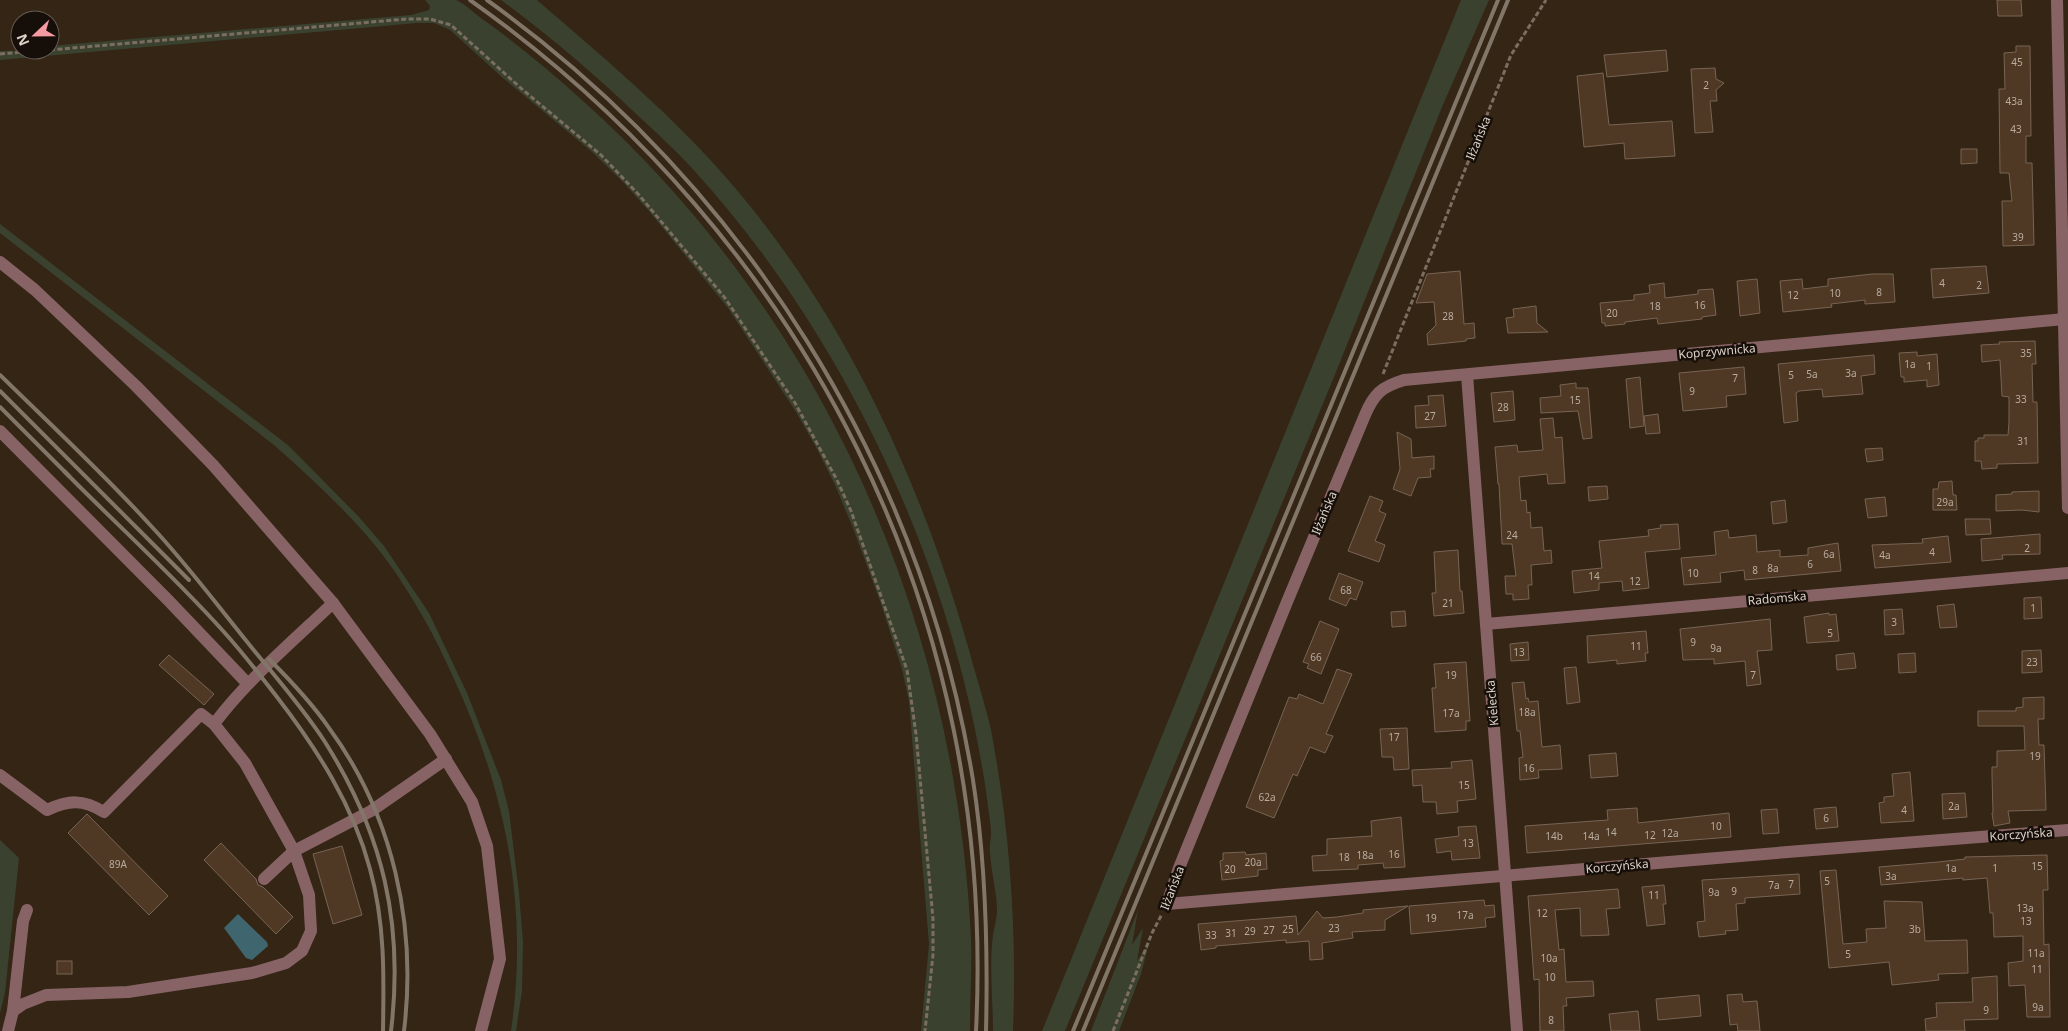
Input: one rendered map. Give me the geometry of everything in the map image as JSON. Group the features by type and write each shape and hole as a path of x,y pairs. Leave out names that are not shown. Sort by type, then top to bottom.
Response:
{"street":[{"path":"2057,0 2068,506"},
{"path":"0,262 35,290 136,386 213,465 333,603 430,734 446,759 472,802 487,846 492,884 500,959 481,1031"},
{"name":"Koprzywnicka","path":"1374,396 1388,386 1404,380 2065,319"},
{"name":"Kielecka","path":"1467,375 1517,1031"},
{"name":"Iłżańska","path":"1167,904 1179,868 1287,602 1374,396"},
{"path":"0,431 168,600 248,684"},
{"name":"Radomska","path":"1486,624 2068,573"},
{"path":"214,724 248,684 333,603"},
{"path":"0,775 47,810 59,804 81,801 104,812 201,714 214,724 245,763 294,851 309,895 311,931 302,951 286,963 252,973 128,992 46,996 23,1004 13,1011"},
{"path":"264,879 294,851 371,811 446,759"},
{"name":"Korczyńska","path":"1167,904 2068,830"},
{"path":"8,1031 13,1011 23,921 27,910"}],"path":[{"name":"Iłżańska","path":"1374,396 1511,56 1546,0"},
{"path":"60,49 406,19 430,19 451,26 472,43 523,90 601,155 639,195 725,298 795,403 837,480 851,511 899,645 907,670 916,734 932,919 934,955 925,1031"},
{"name":"Iłżańska","path":"1113,1031 1152,933 1167,904"}],"green space":[{"path":"425,0 456,0 462,3 558,78 582,100 667,185 742,277 807,375 861,480 904,589 937,702 960,819 971,938 970,1031 921,1031 929,944 909,701 902,669 880,601 853,528 835,485 796,412 728,308 649,211 622,181 591,151 503,78 450,30 434,23 60,55 60,45 411,15 429,10 430,6"},
{"path":"501,0 537,0 648,98 726,177 787,256 822,308 882,417 930,532 951,591 991,730 1003,805 1011,880 1014,955 1013,1031 993,1031 991,958 997,904 990,850 990,820 971,713 949,627 920,543 885,460 844,380 798,304 746,232 690,166 664,139 576,59"},
{"path":"1461,0 1489,0 1442,107 1336,372 1065,1031 1042,1031"},
{"path":"0,51 10,51 10,59 0,60"},
{"path":"0,224 289,446 359,517 384,546 429,613 467,693 501,780 509,811 523,942 522,991 516,1031 511,1031 516,985 515,895 500,807 472,721 454,679 439,647 405,587 385,558 360,528 318,485 274,445 0,233"},
{"path":"0,840 19,858 5,993 0,1013"},
{"path":"1138,910 1132,945 1143,928 1137,961 1149,943 1141,974 1119,1031 1091,1031"}],"water":[{"path":"238,914 267,942 268,946 252,960 246,958 224,928"}],"building":[{"path":"1997,0 2021,0 2022,16 1998,16"},
{"path":"2016,46 2030,46 2031,136 2026,136 2026,163 2032,163 2034,245 2003,246 2002,201 2012,201 2009,173 2000,173 1999,89 2005,89 2004,53 2016,52"},
{"path":"1666,50 1668,71 1607,77 1604,55"},
{"path":"1715,68 1716,79 1724,83 1716,90 1717,101 1710,101 1713,132 1695,133 1691,69"},
{"path":"1603,73 1609,125 1672,121 1675,156 1625,159 1624,143 1584,147 1577,76"},
{"path":"1961,149 1977,149 1977,163 1961,164"},
{"path":"1986,266 1989,293 1933,298 1931,269"},
{"path":"1460,271 1464,324 1474,323 1475,338 1466,339 1466,341 1428,345 1427,334 1436,325 1434,302 1416,303 1427,274"},
{"path":"1872,274 1893,274 1895,302 1865,304 1865,300 1831,304 1832,307 1783,312 1780,281 1802,279 1803,289 1828,286 1828,279"},
{"path":"1757,279 1760,313 1740,316 1737,281"},
{"path":"1664,283 1665,298 1698,294 1698,290 1713,289 1716,315 1702,317 1702,319 1658,324 1657,318 1605,326 1605,323 1602,323 1600,303 1634,300 1634,295 1650,293 1649,285"},
{"path":"1536,306 1537,323 1548,332 1508,333 1506,318 1514,317 1513,309"},
{"path":"2035,341 2036,364 2032,364 2033,402 2037,402 2038,463 1997,464 1997,468 1982,469 1981,461 1975,461 1975,441 1978,441 1978,438 1984,438 1984,435 2008,435 2009,397 2002,396 2000,360 1982,362 1981,345 2000,344 1999,342"},
{"path":"1917,352 1917,356 1937,354 1939,385 1927,387 1927,380 1904,382 1904,377 1901,377 1899,353"},
{"path":"1874,355 1875,374 1861,376 1863,394 1823,397 1822,389 1799,391 1796,393 1798,421 1784,423 1778,364"},
{"path":"1744,367 1746,394 1726,396 1727,407 1683,411 1679,373"},
{"path":"1640,377 1644,426 1630,428 1626,379"},
{"path":"1576,383 1576,388 1588,388 1592,438 1583,439 1578,411 1541,413 1540,398 1561,396 1560,385"},
{"path":"1513,391 1515,420 1494,422 1491,393"},
{"path":"1443,395 1446,426 1416,428 1415,406 1429,405 1428,396"},
{"path":"1658,414 1660,433 1646,434 1644,416"},
{"path":"1553,418 1555,438 1562,437 1565,483 1548,484 1547,474 1519,477 1521,501 1526,500 1527,513 1530,512 1531,528 1542,527 1544,551 1551,550 1552,563 1531,565 1532,585 1528,585 1529,599 1513,600 1513,594 1506,594 1505,576 1516,576 1512,544 1502,544 1495,447 1517,445 1518,452 1543,450 1540,419"},
{"path":"1397,432 1411,439 1412,458 1434,456 1434,469 1430,469 1431,477 1418,478 1411,496 1393,489 1400,469"},
{"path":"1882,448 1883,460 1867,462 1865,449"},
{"path":"1952,481 1953,495 1956,495 1957,510 1933,510 1933,489 1938,489 1939,482"},
{"path":"1607,486 1608,499 1589,501 1588,487"},
{"path":"2039,491 2039,512 2022,510 1996,511 1996,495 2012,494 2012,492"},
{"path":"1370,496 1383,501 1379,511 1386,514 1375,541 1385,545 1379,562 1348,551"},
{"path":"1885,497 1887,516 1868,518 1865,499"},
{"path":"1785,500 1787,522 1773,524 1771,502"},
{"path":"1965,519 1990,519 1991,534 1966,535"},
{"path":"1678,524 1680,549 1645,552 1649,588 1623,591 1622,581 1599,583 1599,590 1574,593 1572,571 1602,568 1599,541 1649,536 1648,530 1661,528 1660,525"},
{"path":"1728,530 1729,538 1756,535 1757,552 1780,550 1780,557 1808,555 1808,548 1838,543 1841,571 1745,580 1744,570 1720,573 1721,582 1684,585 1681,558 1716,555 1714,532"},
{"path":"2040,534 2040,554 2002,555 2003,559 1982,561 1981,539"},
{"path":"1948,536 1951,562 1875,568 1872,545 1923,543 1922,539"},
{"path":"1458,550 1460,591 1462,591 1464,613 1434,616 1432,593 1436,593 1434,552"},
{"path":"1339,573 1363,582 1356,600 1350,598 1346,606 1329,599"},
{"path":"2041,597 2042,618 2024,619 2024,598"},
{"path":"1954,604 1957,627 1940,628 1937,606"},
{"path":"1902,609 1904,634 1885,635 1884,610"},
{"path":"1405,611 1406,626 1392,627 1391,612"},
{"path":"1829,613 1829,615 1836,614 1839,641 1807,643 1804,617"},
{"path":"1770,619 1772,650 1757,651 1761,684 1747,686 1745,661 1714,664 1714,659 1683,660 1680,629"},
{"path":"1320,621 1339,629 1321,674 1307,668 1309,664 1303,662"},
{"path":"1646,631 1648,653 1645,653 1646,661 1617,664 1617,660 1588,663 1587,636"},
{"path":"1528,642 1529,660 1511,661 1510,644"},
{"path":"2041,650 2042,672 2022,673 2022,651"},
{"path":"1854,653 1856,668 1837,670 1836,655"},
{"path":"1915,653 1916,672 1899,673 1898,654"},
{"path":"169,655 214,694 204,705 159,665"},
{"path":"1466,662 1470,721 1466,721 1466,730 1435,732 1432,688 1436,688 1434,664"},
{"path":"1576,667 1580,702 1567,704 1564,668"},
{"path":"1337,669 1352,674 1326,734 1333,736 1325,753 1310,747 1297,776 1293,774 1274,818 1246,807 1289,697 1297,699 1299,694 1323,704"},
{"path":"1524,682 1526,699 1528,698 1529,702 1538,701 1542,747 1560,745 1562,769 1538,770 1539,778 1520,780 1519,758 1523,757 1520,731 1517,731 1512,683"},
{"path":"2044,697 2044,719 2038,719 2039,745 2044,745 2046,810 2008,811 2010,823 1994,826 1992,813 1992,767 1997,767 1997,751 2025,750 2024,726 1978,726 1978,711 2016,711 2016,708 2023,707 2023,698"},
{"path":"1407,728 1409,769 1394,770 1393,757 1382,757 1380,729"},
{"path":"1616,753 1618,776 1591,778 1589,755"},
{"path":"1472,760 1476,799 1457,801 1458,812 1437,814 1436,802 1423,802 1422,785 1413,786 1412,770 1452,768 1451,762"},
{"path":"1910,772 1914,821 1881,823 1879,803 1884,802 1884,797 1894,796 1892,774"},
{"path":"1965,793 1967,817 1943,819 1942,794"},
{"path":"1836,807 1838,827 1816,829 1814,809"},
{"path":"1637,808 1638,823 1729,813 1731,837 1527,853 1525,826 1608,820 1607,810"},
{"path":"1777,809 1779,833 1763,834 1761,810"},
{"path":"87,814 168,896 149,915 68,833"},
{"path":"1401,817 1405,867 1384,868 1383,863 1358,865 1358,869 1313,871 1312,856 1327,855 1327,839 1372,836 1371,821"},
{"path":"1476,826 1480,858 1452,860 1451,851 1437,853 1435,839 1459,836 1458,827"},
{"path":"221,843 256,879 258,885 263,887 293,917 276,934 204,860"},
{"path":"342,846 362,915 333,924 313,854"},
{"path":"1245,852 1246,855 1266,853 1267,869 1258,870 1258,876 1222,880 1220,861 1223,860 1223,853"},
{"path":"2047,855 2048,890 2043,890 2044,945 2049,944 2050,1017 2027,1017 2025,985 2009,986 2008,963 2023,961 2023,936 1994,937 1993,913 1990,913 1987,878 1963,880 1963,878 1881,885 1879,867 1965,859 1965,857"},
{"path":"1836,870 1843,944 1867,942 1866,929 1886,928 1884,901 1922,902 1925,941 1967,940 1968,973 1938,974 1939,980 1892,985 1889,962 1829,968 1820,871"},
{"path":"1799,874 1800,894 1745,898 1745,903 1736,904 1738,930 1725,931 1726,934 1699,937 1697,922 1705,921 1702,880"},
{"path":"1664,885 1666,904 1663,904 1665,924 1647,926 1642,887"},
{"path":"1618,889 1620,908 1606,909 1609,935 1581,936 1580,908 1555,910 1559,950 1564,949 1566,982 1593,981 1594,996 1566,998 1567,1006 1563,1006 1564,1031 1540,1031 1539,979 1534,980 1528,896"},
{"path":"1484,900 1485,906 1494,905 1495,917 1485,918 1486,927 1411,934 1409,906"},
{"path":"1408,906 1385,920 1385,930 1352,932 1353,938 1322,943 1323,959 1310,960 1309,941 1286,943 1286,940 1216,946 1216,948 1201,950 1198,924 1296,916 1298,935 1317,911 1323,918 1363,913 1363,910"},
{"path":"57,961 72,961 72,974 57,974"},
{"path":"1997,976 1998,1019 1964,1020 1965,1031 1926,1031 1925,1019 1937,1017 1936,1003 1973,1002 1972,978"},
{"path":"1742,994 1743,1002 1757,1001 1760,1031 1738,1031 1737,1024 1730,1025 1727,995"},
{"path":"1699,995 1701,1016 1658,1020 1656,999"},
{"path":"1638,1011 1640,1031 1611,1031 1609,1014"}],"railway":[{"path":"470,0 590,96 695,204 784,322 858,450 914,585 953,728 974,877 976,1031"},
{"path":"487,0 580,74 664,156 740,245 807,342 864,444 911,552 948,664 973,780 981,842 985,905 986,1031"},
{"path":"1073,1031 1498,0"},
{"path":"1083,1031 1508,0"},
{"path":"0,375 134,507 164,540 296,702 325,742 345,776 362,811 375,845 385,880 391,916 394,953 391,1031"},
{"path":"0,391 189,580"},
{"path":"0,407 69,476"},
{"path":"64,471 205,611 231,640 258,672 320,757 354,822 363,845 375,889 381,929 383,1031"},
{"path":"269,659 301,692 329,728 351,762 370,797 384,834 395,872 403,911 407,951 404,1031"}]}
